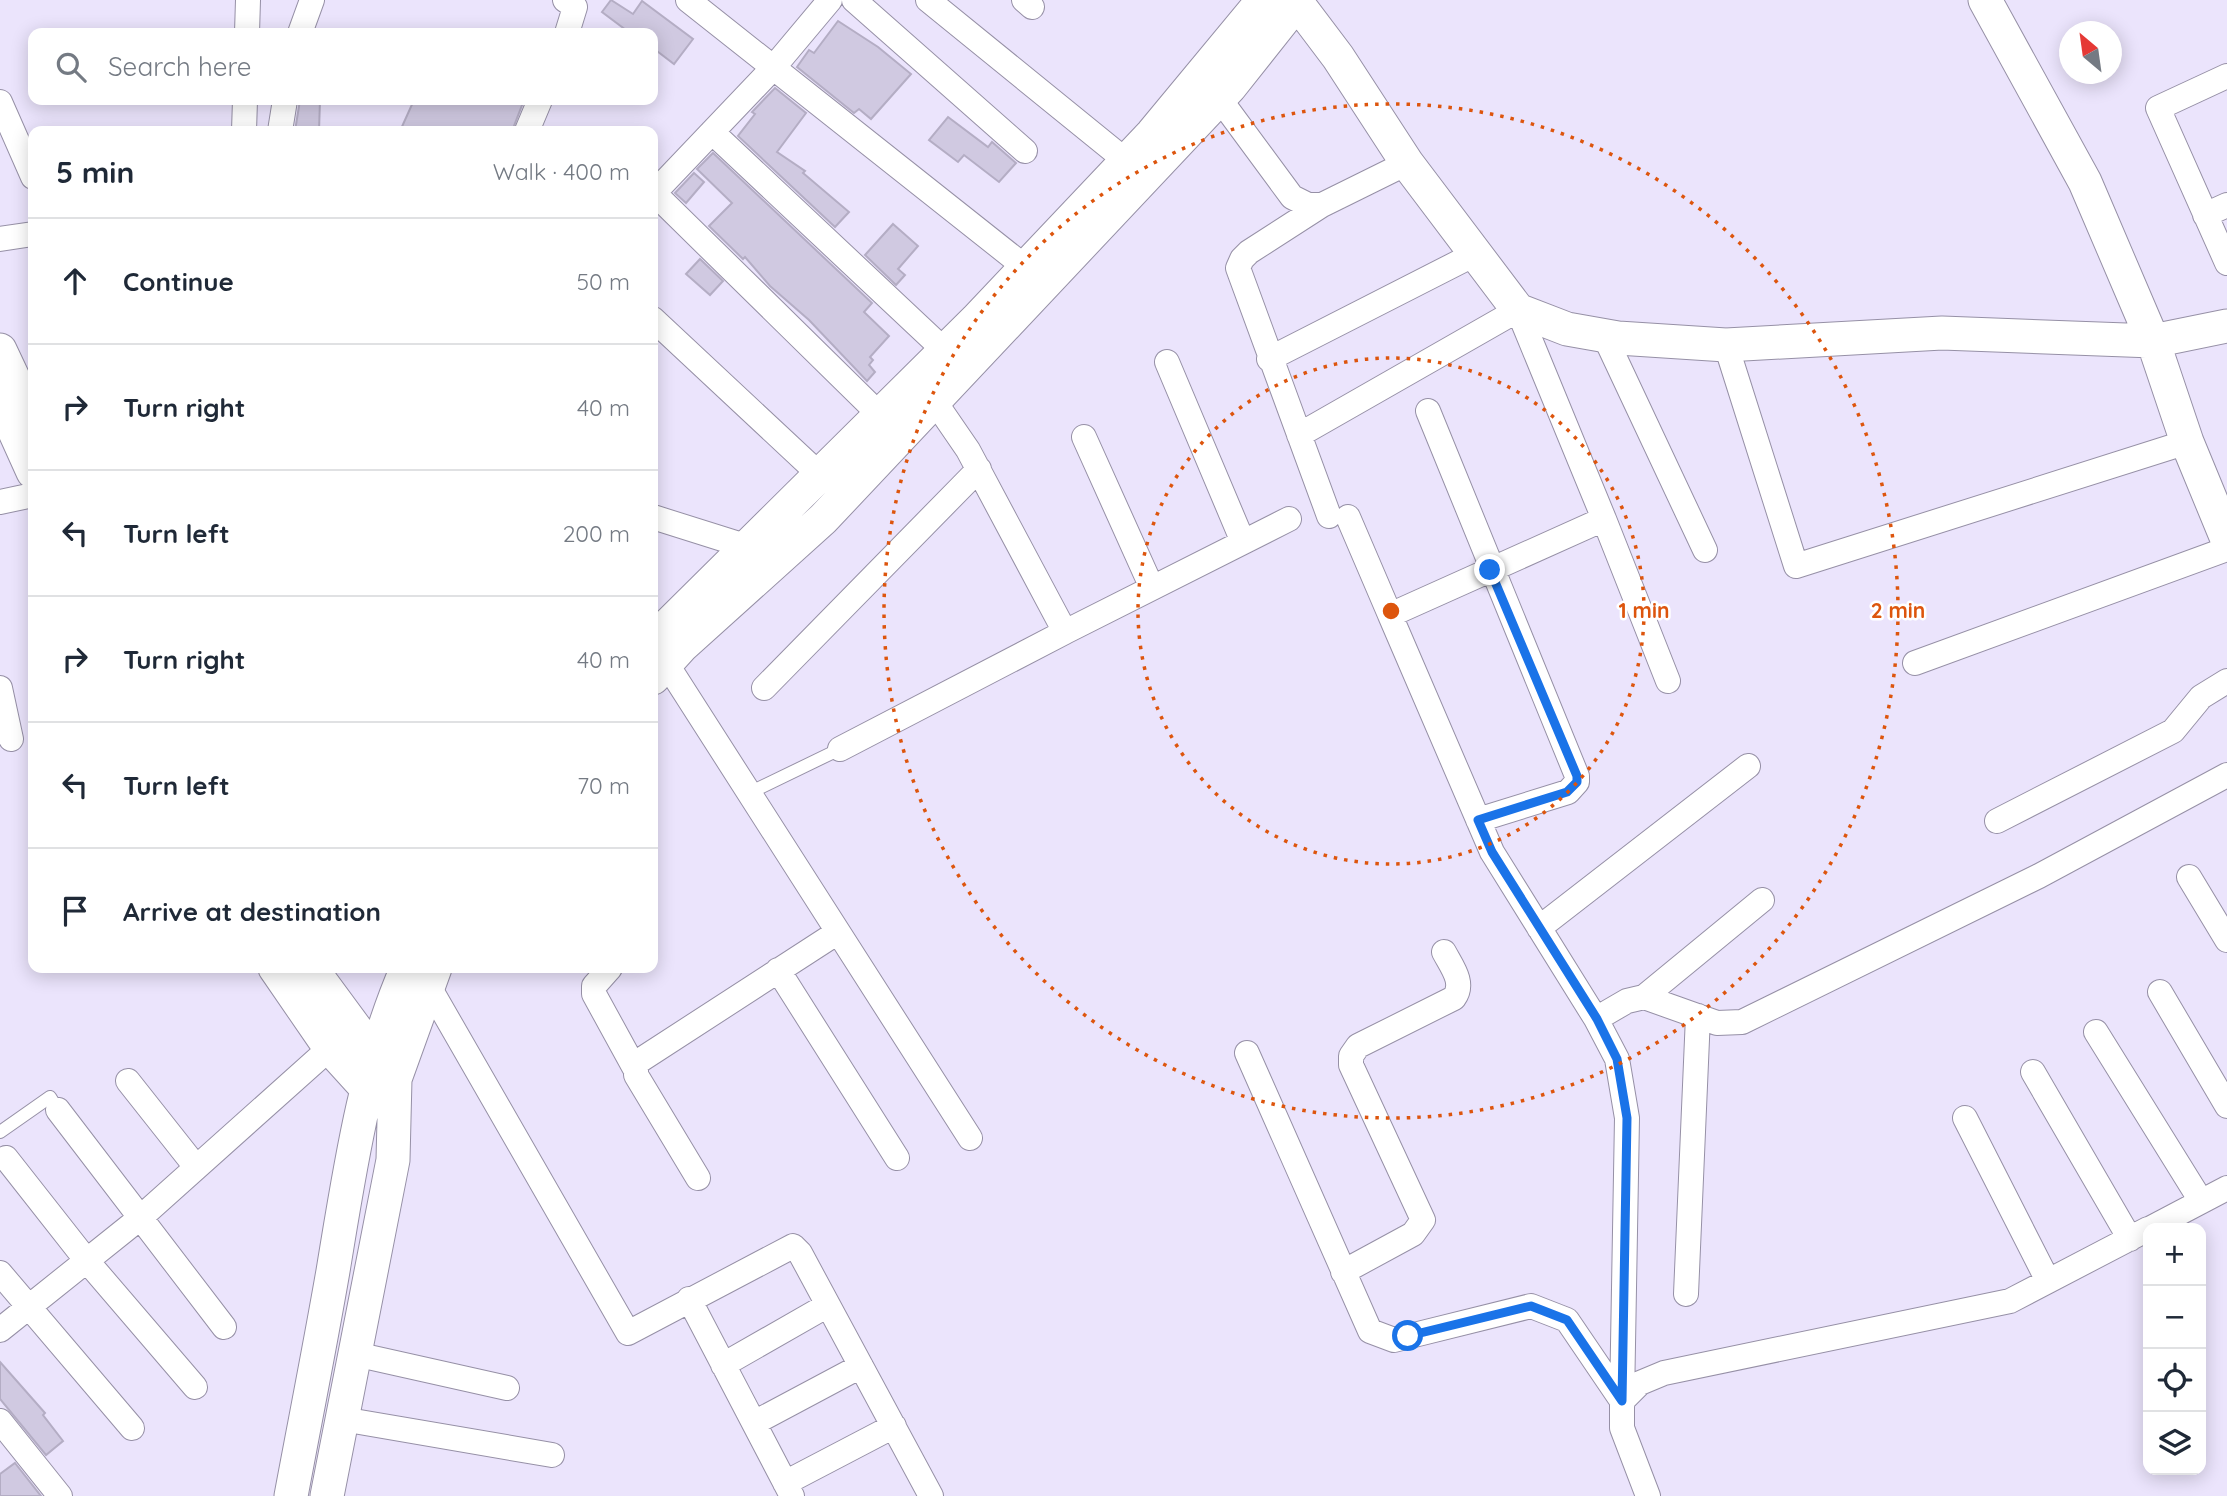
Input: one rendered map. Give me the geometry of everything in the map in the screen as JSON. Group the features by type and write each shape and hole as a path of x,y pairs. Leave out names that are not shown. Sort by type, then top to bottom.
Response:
{"main road":[{"path":"658,659 746,546 880,415 1152,134 1263,0"},
{"path":"1985,0 2085,182 2153,341 2187,442 2227,539"},
{"path":"658,659 823,519 1219,98 1297,1 1338,57 1407,163 1518,310 1567,329 1604,335 1726,345 1941,333 2153,341 2227,326"},
{"path":"0,350 28,411"},
{"path":"0,398 28,461"},
{"path":"278,973 330,1048 379,1075"},
{"path":"314,973 379,1075 392,1118 393,1160 327,1496"},
{"path":"291,1496 326,1315 345,1183 379,1075 423,973"}],"street":[{"path":"247,28 248,0"},
{"path":"302,28 312,0"},
{"path":"565,0 575,7 569,28"},
{"path":"688,0 1025,267"},
{"path":"658,188 773,68 831,0"},
{"path":"854,0 1025,151"},
{"path":"928,0 1125,160"},
{"path":"2227,76 2158,108 2216,210 2227,263"},
{"path":"1219,98 1292,197 1308,205 1322,205"},
{"path":"0,102 28,166"},
{"path":"244,126 245,105"},
{"path":"280,126 284,105"},
{"path":"529,126 538,105"},
{"path":"712,132 944,350"},
{"path":"1407,163 1322,205 1241,259 1238,268 1269,359 1299,435 1390,615 1492,852 1597,1019 1617,1059 1627,1118 1622,1428 1648,1496"},
{"path":"658,198 880,415"},
{"path":"0,239 28,235"},
{"path":"1269,359 1475,254"},
{"path":"1299,435 1518,310 1668,681"},
{"path":"658,324 820,475"},
{"path":"1604,335 1705,550"},
{"path":"1726,345 1796,566 2187,442"},
{"path":"1167,362 1242,542"},
{"path":"933,399 979,469 1065,632"},
{"path":"1428,411 1577,782 1567,792 1478,820"},
{"path":"1084,437 1152,588"},
{"path":"764,688 979,469"},
{"path":"0,502 28,496"},
{"path":"658,519 746,546"},
{"path":"839,749 1289,519"},
{"path":"1390,615 1604,519"},
{"path":"1915,663 2227,549"},
{"path":"658,661 749,793 970,1138"},
{"path":"1997,821 2173,730 2201,697 2227,681"},
{"path":"0,688 10,739"},
{"path":"1539,928 1748,766"},
{"path":"1644,997 1717,1023 1742,1022 2039,876 2227,775"},
{"path":"2189,877 2227,940"},
{"path":"1597,1019 1627,1001 1644,997 1762,900"},
{"path":"635,1067 640,1057 838,932"},
{"path":"1343,1272 1413,1234 1423,1220 1352,1065 1351,1056 1358,1046 1454,998 1460,990 1460,984 1444,952"},
{"path":"778,970 897,1158"},
{"path":"423,973 628,1333 793,1246 800,1253 894,1426 925,1494"},
{"path":"606,973 594,986 594,994 698,1178"},
{"path":"2160,992 2227,1106"},
{"path":"1686,1294 1698,1016"},
{"path":"2096,1032 2202,1201"},
{"path":"0,1330 140,1218 330,1048"},
{"path":"1247,1053 1370,1331 1394,1339 1531,1306 1547,1310 1567,1320 1622,1401"},
{"path":"1622,1401 1640,1383 1664,1373 2010,1301 2143,1232 2033,1072"},
{"path":"128,1081 197,1167"},
{"path":"58,1110 224,1327"},
{"path":"1965,1118 2049,1281"},
{"path":"6,1158 86,1261 195,1387"},
{"path":"2160,1223 2227,1188"},
{"path":"0,1273 132,1428"},
{"path":"689,1300 788,1490 894,1426"},
{"path":"723,1365 828,1305"},
{"path":"355,1354 507,1388"},
{"path":"754,1423 861,1366"},
{"path":"342,1419 552,1455"},
{"path":"0,1421 60,1496"}],"lane":[{"path":"749,793 839,749"},
{"path":"0,1132 50,1097 58,1110"}],"building":[{"path":"611,0 633,14 642,1 693,39 674,64 658,52 658,28 623,28 602,12"},
{"path":"838,21 878,47 911,74 871,119 859,109 854,113 797,67 809,50 814,53"},
{"path":"775,88 806,113 777,152 805,171 803,173 849,212 835,227 738,136 755,114 752,112"},
{"path":"299,105 320,105 319,126 296,126"},
{"path":"412,105 522,105 514,126 402,126"},
{"path":"948,117 988,147 992,142 1016,163 999,182 964,155 958,162 929,140"},
{"path":"713,153 872,303 864,312 889,336 870,357 873,360 869,365 875,372 867,381 809,320 770,286 745,257 743,259 709,226 732,203 697,169"},
{"path":"694,173 704,182 686,203 675,193"},
{"path":"893,224 918,246 898,269 905,275 896,285 865,255"},
{"path":"700,259 723,281 710,295 686,274"},
{"path":"0,1362 45,1413 43,1415 63,1441 46,1455 0,1399"},
{"path":"15,1463 41,1496 0,1496 0,1474"}],"route":[{"path":"1408,1336 1531,1306 1547,1310 1567,1320 1622,1401 1627,1118 1617,1059 1597,1019 1492,852 1478,820 1567,792 1574,787 1577,776 1490,570"}]}
